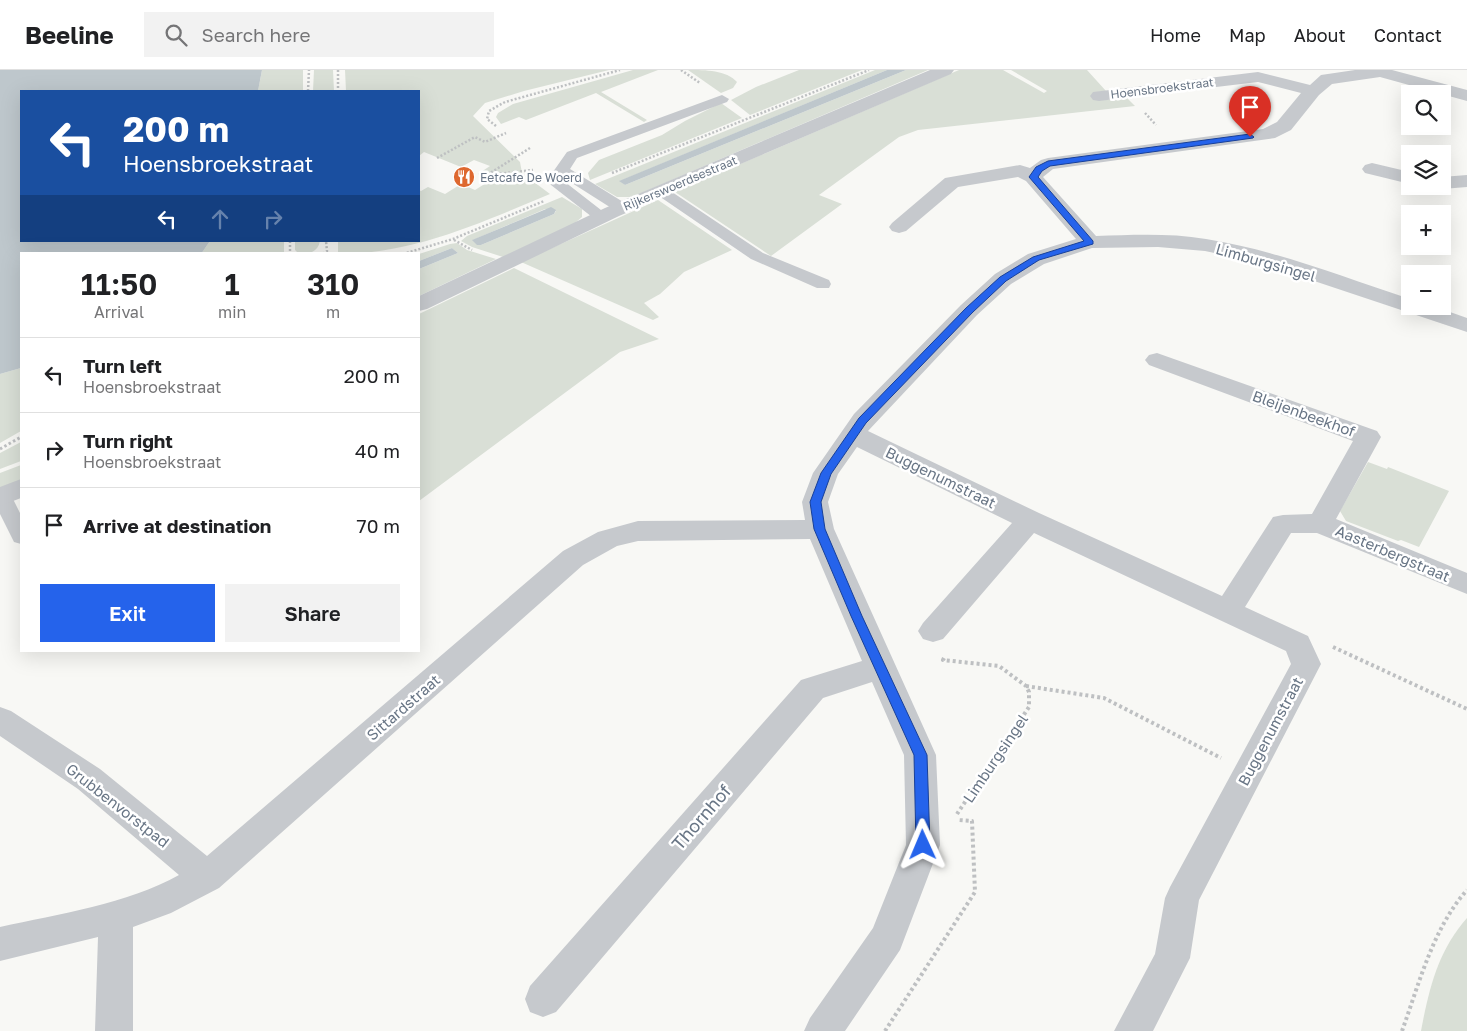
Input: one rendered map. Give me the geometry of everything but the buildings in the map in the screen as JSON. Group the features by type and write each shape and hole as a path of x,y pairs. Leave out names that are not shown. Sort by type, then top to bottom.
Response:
{"street":[{"name":"Rijkerswoerdsestraat","path":"420,304 622,208 945,70"},
{"path":"1033,177 1039,169 1048,164 1268,134 1284,126 1313,91 1327,79 1382,71 1467,96"},
{"name":"Hoensbroekstraat","path":"1098,96 1258,77 1313,91"},
{"path":"1372,169 1401,176"},
{"path":"899,227 952,182 1020,171 1033,177 1090,242"},
{"path":"1451,182 1467,181"},
{"name":"Limburgsingel","path":"823,1031 887,938 923,845 920,755 820,529 815,502 826,473 852,434 963,317 1003,279 1036,258 1090,242 1158,241 1204,245 1252,255 1467,325"},
{"name":"Bleijenbeekhof","path":"1157,360 1368,437 1320,522"},
{"name":"Buggenumstraat","path":"852,434 1030,520 1298,644 1306,664 1182,898 1172,958 1133,1031"},
{"path":"933,631 1030,520"},
{"path":"1228,610 1283,524 1320,522"},
{"name":"Aasterbergstraat","path":"1320,522 1467,584"},
{"name":"Sittardstraat","path":"0,944 116,915 168,899 207,877 573,558 608,539 638,531 820,529"},
{"name":"Thornhof","path":"543,999 812,689 880,667"},
{"name":"Grubbenvorstpad","path":"0,720 89,779 207,877"},
{"path":"114,1031 116,915"}],"lane":[{"path":"602,217 559,185 556,180 561,170 588,163 656,135 666,119 722,99"},
{"path":"561,170 622,208"},
{"path":"661,191 757,256 823,284"},
{"path":"8,494 20,534"}],"path":[{"path":"308,90 309,70"},
{"path":"338,70 338,90"},
{"path":"496,126 487,119 489,111 505,102 620,70"},
{"path":"586,184 869,70"},
{"path":"1124,93 1178,146"},
{"path":"437,158 475,137 485,142 506,133"},
{"path":"530,148 487,175 540,169"},
{"path":"410,252 453,239 567,192"},
{"path":"0,449 20,438"},
{"path":"933,631 954,643 942,660 999,666 1026,686 1104,698 1248,772"},
{"path":"1298,644 1332,647 1467,709"},
{"name":"Limburgsingel","path":"956,815 1029,707 1030,692 1026,686"},
{"name":"Limburgsingel","path":"922,812 956,815"},
{"name":"Limburgsingel","path":"885,1031 975,892 972,822 957,820 956,815"},
{"path":"1402,1031 1440,934 1459,897 1467,890"}],"shaded area":[{"path":"0,70 262,70 258,90 20,90 20,242 209,242 202,252 20,252 20,368 0,374"},
{"path":"262,70 303,70 303,90 258,90"},
{"path":"314,70 333,70 334,90 313,90"},
{"path":"345,70 609,70 524,91 485,103 473,116 520,162 522,173 550,194 447,234 421,242 394,249 373,252 338,252 338,242 420,242 420,190 428,187 445,194 461,184 475,190 491,180 478,174 490,166 474,160 461,167 424,152 420,155 420,90 346,90"},
{"path":"633,70 658,70 601,92 647,120 644,122 596,93 526,120 519,117 501,124 496,117 498,113 513,104"},
{"path":"688,70 721,73 737,82 733,88 721,93"},
{"path":"799,70 862,70 750,115 731,100 756,87"},
{"path":"875,70 887,70 620,181 625,185 906,70 928,70 632,197 617,197 595,184"},
{"path":"887,70 906,70 625,185 619,181"},
{"path":"959,70 1003,70 1044,93 1047,91 1011,70 1087,70 1106,91 1098,92 1107,100 1127,98 1135,106 918,130 899,137 819,195 842,204 771,256 675,192"},
{"path":"721,103 742,118 590,180 588,173 599,160 662,135"},
{"path":"562,197 582,209 582,217 575,223 503,257 472,247 461,241 467,236","holes":["545,209 556,211 554,214 481,245 473,240"]},
{"path":"658,200 732,250 684,272 660,294 644,303 659,317 653,320 521,262"},
{"path":"551,207 556,210 554,214 481,245 477,245 472,240"},
{"path":"209,242 284,242 284,252 202,252"},
{"path":"295,242 320,242 317,248 312,252 297,252 295,250"},
{"path":"457,243 467,250 496,259 420,296 420,269 458,253 452,248 420,261 420,254"},
{"path":"452,248 458,253 420,269 420,261"},
{"path":"514,268 659,339 620,352 420,500 420,314"},
{"path":"20,368 20,432 0,443 0,374"},
{"path":"20,443 20,461 0,469 0,453"},
{"path":"1368,462 1387,469 1388,467 1449,491 1419,547 1346,521 1340,511"},
{"path":"20,465 20,481 0,490 0,473"},
{"path":"1467,918 1467,1031 1421,1031 1427,1000 1436,971 1449,944"}],"place":[{"name":"Eetcafe De Woerd","path":"464,177"}],"route":[{"path":"923,845 920,755 856,616 820,529 815,502 826,473 863,420 970,310 1003,279 1036,258 1090,242 1033,177 1039,169 1048,164 1250,137"}]}
